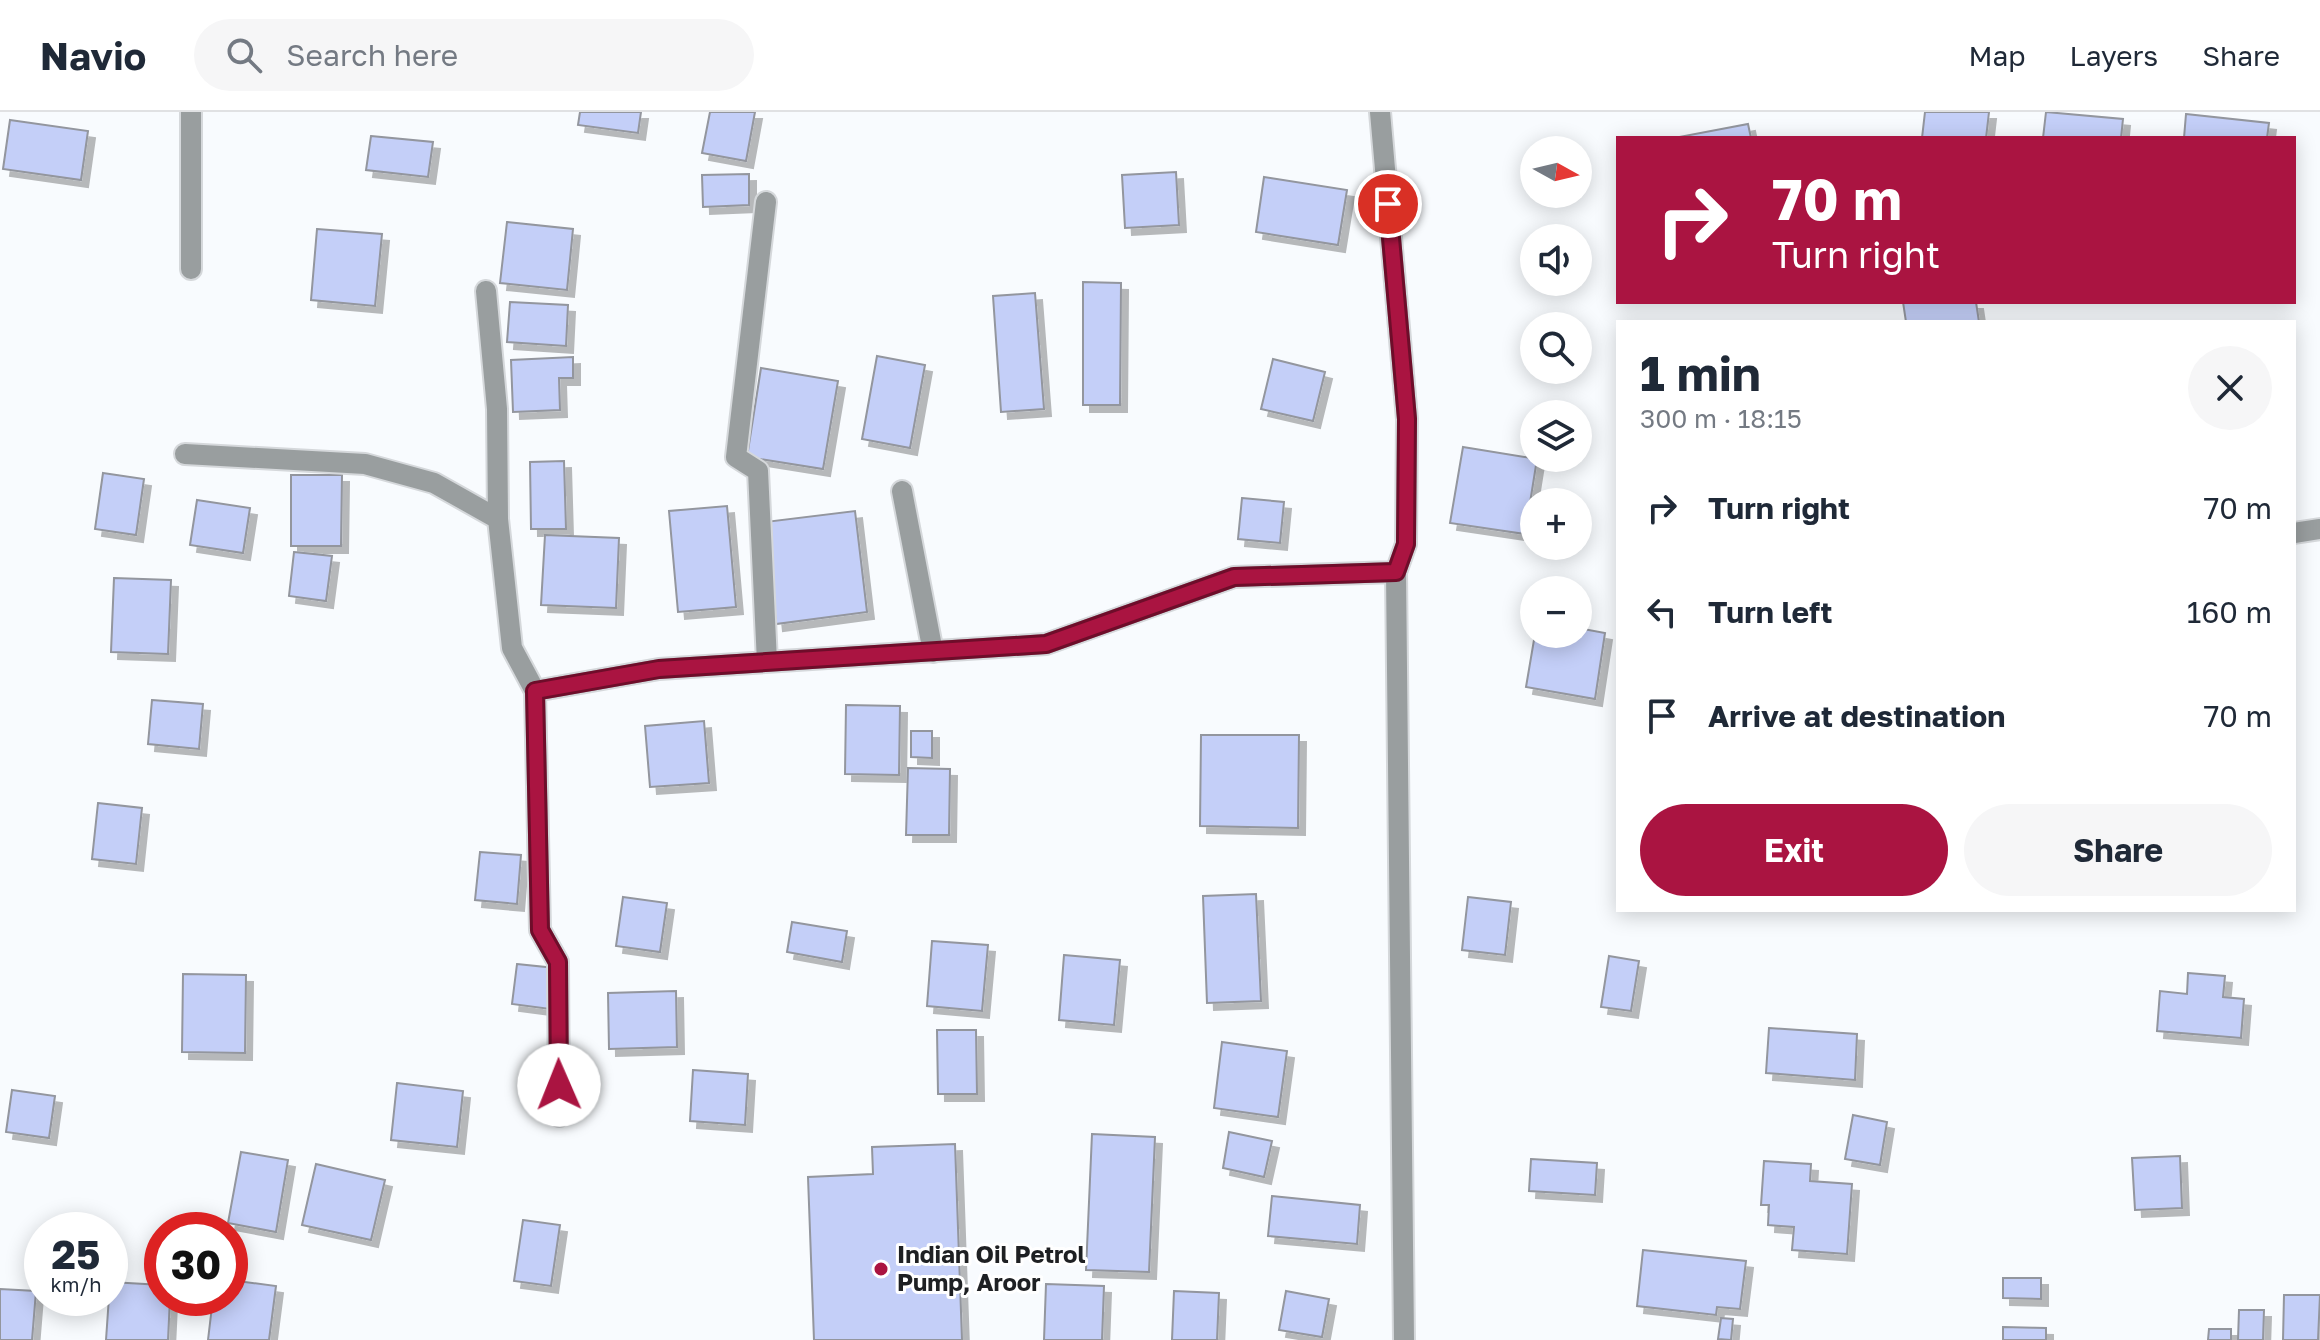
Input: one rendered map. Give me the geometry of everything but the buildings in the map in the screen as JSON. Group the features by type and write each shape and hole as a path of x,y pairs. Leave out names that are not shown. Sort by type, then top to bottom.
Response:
{"street":[{"path":"191,112 191,269"},
{"path":"1380,112 1407,419 1406,544 1396,572 1404,1340"},
{"path":"766,202 736,457 758,471 767,662"},
{"path":"486,291 497,409 498,519 512,648 535,691 540,930 558,962 559,1116"},
{"path":"185,454 365,464 434,483 498,519"},
{"path":"902,491 933,652"},
{"path":"2296,533 2320,529"},
{"path":"535,691 659,669 1046,644 1234,577 1396,572"}],"place":[{"name":"Indian Oil Petrol Pump, Aroor","path":"881,1269"}],"route":[{"path":"559,1085 558,962 540,930 535,691 659,669 1046,644 1234,577 1396,572 1406,544 1407,419 1388,204"}]}
